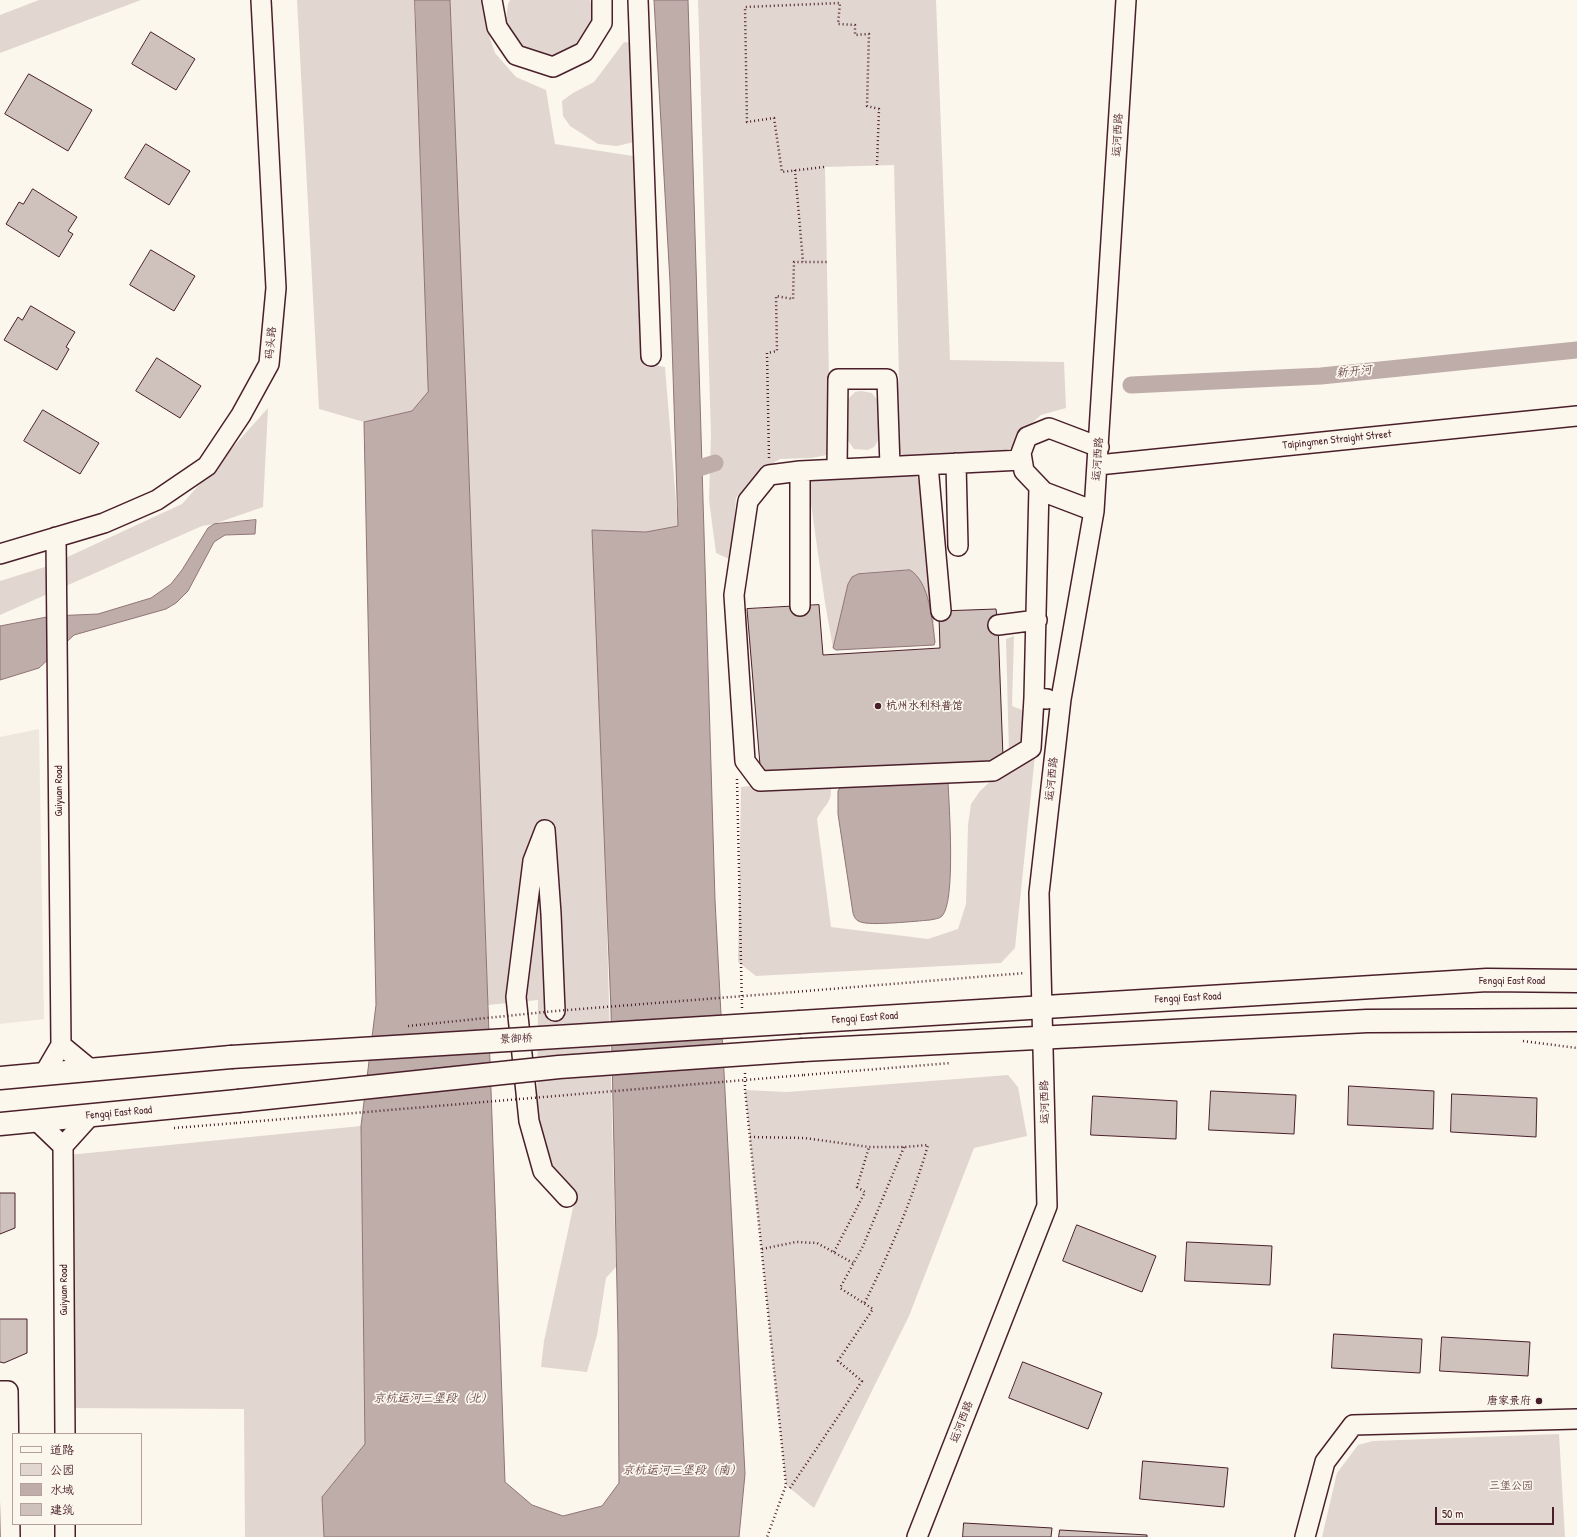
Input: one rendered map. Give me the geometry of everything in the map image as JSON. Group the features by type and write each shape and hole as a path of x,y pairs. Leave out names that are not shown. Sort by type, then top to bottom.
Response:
{"main road":[{"name":"Fengqi East Road","path":"800,1022 1487,980 1577,981"},
{"path":"1044,1037 1367,1022 1577,1020"},
{"name":"景御桥","path":"90,1069 231,1057 800,1022"},
{"name":"Fengqi East Road","path":"0,1124 238,1101 559,1067 803,1050 1044,1037"},
{"path":"0,1078 90,1069"}],"street":[{"name":"码头路","path":"0,554 104,523 157,500 207,466 241,415 269,364 276,288 261,0"},
{"path":"492,0 497,27 516,55 553,67 584,52 602,23 602,0"},
{"path":"638,0 651,356"},
{"name":"运河西路","path":"917,1537 1047,1206 1044,1037 1039,893 1061,699 1094,511 1126,0"},
{"path":"837,469 838,379 887,379 890,466"},
{"name":"Taipingmen Straight Street","path":"1098,456 1577,416"},
{"path":"1094,511 1044,492 1024,471 1021,453 1027,437 1049,428 1098,456"},
{"path":"1022,460 800,471 769,475 748,501 734,595 745,761 760,782 993,771 1032,748 1037,620 1039,487"},
{"path":"956,463 958,546"},
{"path":"928,465 941,611"},
{"path":"800,471 800,606"},
{"name":"Guiyuan Road","path":"56,537 61,1044"},
{"path":"998,626 1037,620"},
{"path":"1034,698 1061,699"},
{"path":"555,1011 551,914 545,830 533,861 516,997 529,1121 543,1171 568,1198"},
{"path":"44,1074 61,1044 90,1069"},
{"path":"36,1120 62,1146 91,1115"},
{"name":"Guiyuan Road","path":"62,1146 65,1433"},
{"path":"0,1392 8,1391 10,1537"},
{"path":"1305,1537 1325,1462 1353,1425 1577,1419"},
{"path":"65,1525 66,1537"}],"path":[{"path":"824,166 782,172 774,118 747,122 745,7 840,3 838,24 855,25 855,35 869,34 867,106 879,109 878,165"},
{"path":"795,170 802,262"},
{"path":"769,475 766,353 777,351 776,296 793,299 794,262 827,262"},
{"path":"742,1011 737,772 745,761"},
{"path":"407,1026 555,1011 1042,972"},
{"path":"744,1066 786,1485 767,1537"},
{"path":"236,1123 804,1075"},
{"path":"750,1137 805,1138 869,1147 928,1145 905,1214 886,1262 864,1304"},
{"path":"834,1252 865,1192 857,1187 869,1147"},
{"path":"790,1488 862,1381 838,1361 872,1309 840,1288 863,1246 904,1147"},
{"path":"762,1249 796,1242 817,1243 854,1263"}],"shaded area":[{"path":"39,729 44,1019 0,1024 0,737"}],"green space":[{"path":"39,0 141,0 0,53 0,15"},
{"path":"297,0 415,0 428,392 412,411 364,422 319,409"},
{"path":"450,0 491,0 485,23 495,53 516,77 546,90 555,144 633,156 643,363 665,367 678,526 646,532 592,530 604,820 616,1267 606,1278 597,1335 587,1372 541,1367 544,1341 576,1194 550,1162 537,1120 538,1000 488,1005"},
{"path":"510,0 590,0 593,21 582,47 556,60 528,54 509,33 506,19"},
{"path":"698,0 936,0 950,360 1064,362 1066,408 1041,415 1022,432 1012,448 1003,451 908,457 901,454 897,445 896,395 899,379 894,165 825,167 829,377 827,455 811,458 780,459 761,470 749,482 736,498 733,542 729,559 716,553 709,500 711,435"},
{"path":"624,42 633,43 634,142 617,146 598,144 570,126 563,116 562,101 573,93 594,82"},
{"path":"861,391 872,393 878,401 879,439 874,447 868,450 854,449 846,438 848,399 855,392"},
{"path":"268,408 263,507 214,524 202,526 0,615 0,581 48,566 182,504"},
{"path":"915,473 921,485 933,599 935,642 931,613 926,593 922,583 910,570 858,574 852,577 848,584 833,648 808,483 813,478"},
{"path":"1014,636 1012,706 1039,717 1015,948 1001,963 756,976 738,962 741,787 769,784 831,785 829,800 817,819 831,927 928,939 958,929 966,904 968,825 971,804 980,791 995,777 1009,754 1006,639"},
{"path":"1008,1075 1018,1087 1027,1136 974,1148 909,1316 814,1508 786,1485 745,1090 787,1092"},
{"path":"361,1126 365,1444 322,1497 324,1537 245,1537 244,1409 63,1408 58,1156"},
{"name":"三堡公园","path":"1559,1434 1565,1537 1322,1537 1337,1473 1358,1445 1373,1441"}],"water":[{"path":"415,0 450,0 467,419 505,1482 532,1505 563,1516 602,1506 619,1483 618,1335 611,1010 592,530 646,532 678,526 670,282 654,0 688,0 715,900 745,1474 739,1537 324,1537 322,1497 365,1444 361,1126 376,1005 364,422 412,411 428,392"},
{"path":"256,520 255,534 225,535 214,542 188,591 176,603 166,609 74,635 39,668 0,680 0,626 52,616 98,614 151,598 171,584 182,570 208,528 214,524"},
{"path":"910,570 922,583 926,593 931,613 935,642 934,645 836,650 833,648 848,584 852,577 858,574"},
{"path":"948,782 951,852 949,892 946,907 942,916 930,920 894,923 874,924 858,921 853,913 838,814 838,791 842,784"}],"building":[{"path":"151,32 195,59 176,90 132,64"},
{"path":"29,74 92,110 68,151 5,114"},
{"path":"146,144 190,171 169,205 125,178"},
{"path":"33,189 77,217 68,231 73,234 59,257 6,224 19,202 23,204"},
{"path":"151,250 195,276 174,311 130,285"},
{"path":"31,306 75,332 66,347 69,349 57,370 4,340 18,317 22,320"},
{"path":"157,358 201,386 180,418 136,391"},
{"path":"43,410 99,443 80,474 24,441"},
{"name":"杭州水利科普馆","path":"819,605 823,655 940,648 939,616 941,611 996,609 998,625 1003,757 991,767 761,777 747,609"},
{"path":"1349,1086 1434,1091 1433,1129 1348,1125"},
{"path":"1211,1091 1296,1095 1294,1134 1209,1130"},
{"path":"1452,1094 1537,1098 1536,1137 1451,1132"},
{"path":"1093,1096 1177,1101 1176,1139 1091,1135"},
{"path":"0,1193 15,1193 15,1228 0,1234"},
{"path":"1077,1225 1156,1256 1142,1292 1063,1261"},
{"path":"1187,1242 1272,1246 1270,1285 1185,1281"},
{"path":"0,1319 27,1319 27,1353 4,1363 0,1362"},
{"path":"1334,1334 1422,1339 1420,1373 1332,1368"},
{"path":"1442,1337 1530,1342 1528,1376 1440,1371"},
{"path":"1023,1362 1102,1393 1088,1429 1009,1398"},
{"path":"1143,1461 1228,1468 1224,1507 1140,1499"},
{"path":"964,1523 1052,1528 1051,1537 963,1537"},
{"path":"1060,1530 1147,1535 1147,1537 1059,1537"}],"waterway":[{"name":"新开河","path":"1131,385 1321,376 1577,350"},
{"name":"新开河","path":"693,470 715,463"}],"place":[{"name":"杭州水利科普馆","path":"878,706"},
{"name":"唐家景府","path":"1539,1401"}],"water label":[{"name":"京杭运河三堡段（北）","path":"433,1399"},
{"name":"京杭运河三堡段（南）","path":"682,1471"}]}
